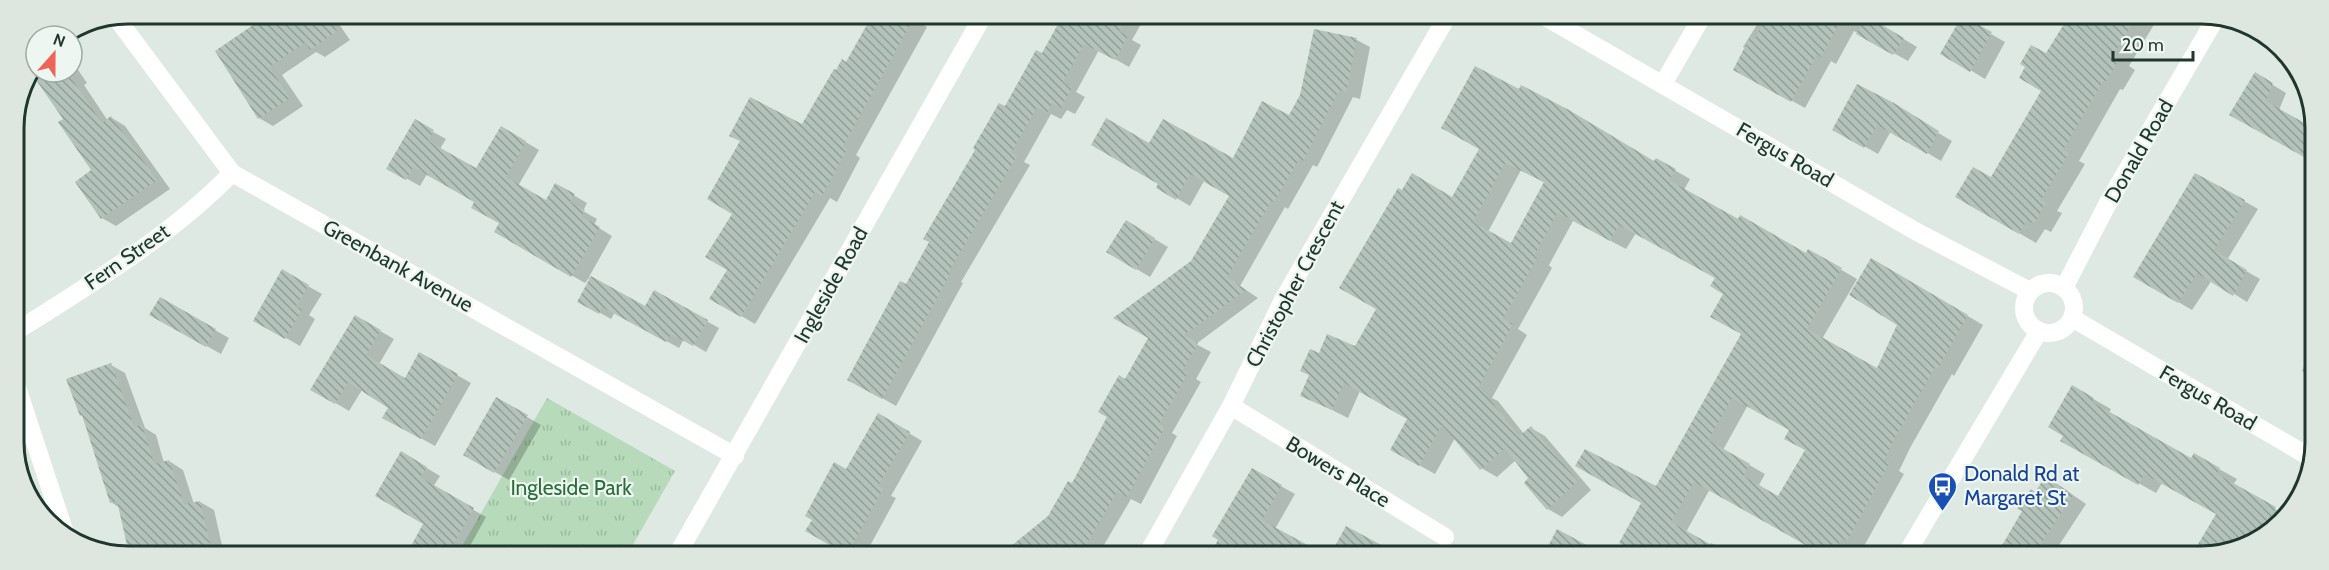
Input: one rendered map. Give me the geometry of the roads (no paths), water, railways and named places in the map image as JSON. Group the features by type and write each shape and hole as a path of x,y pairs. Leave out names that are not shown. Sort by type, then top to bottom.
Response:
{"street":[{"name":"Greenbank Avenue","path":"126,24 232,173 735,456"},
{"name":"Ingleside Road","path":"682,546 978,24"},
{"name":"Christopher Crescent","path":"1152,546 1230,406 1284,298 1443,24"},
{"name":"Fergus Road","path":"1558,24 1917,232 2030,291"},
{"path":"1663,84 1698,24"},
{"name":"Donald Road","path":"2064,288 2109,201 2212,25"},
{"name":"Fern Street","path":"24,326 98,279 206,200 232,173"},
{"path":"2043,283 2057,284 2064,288 2073,301 2072,318 2068,325 2054,332 2039,331 2032,326 2024,313 2024,305 2030,291 2043,283"},
{"name":"Fergus Road","path":"2072,318 2304,454"},
{"path":"1911,546 2039,331"},
{"name":"Bowers Place","path":"1230,406 1444,537"},
{"path":"24,408 61,521"}],"place":[{"name":"Donald Rd at Margaret St","path":"1943,512"}],"park label":[{"name":"Ingleside Park","path":"571,488"}]}
